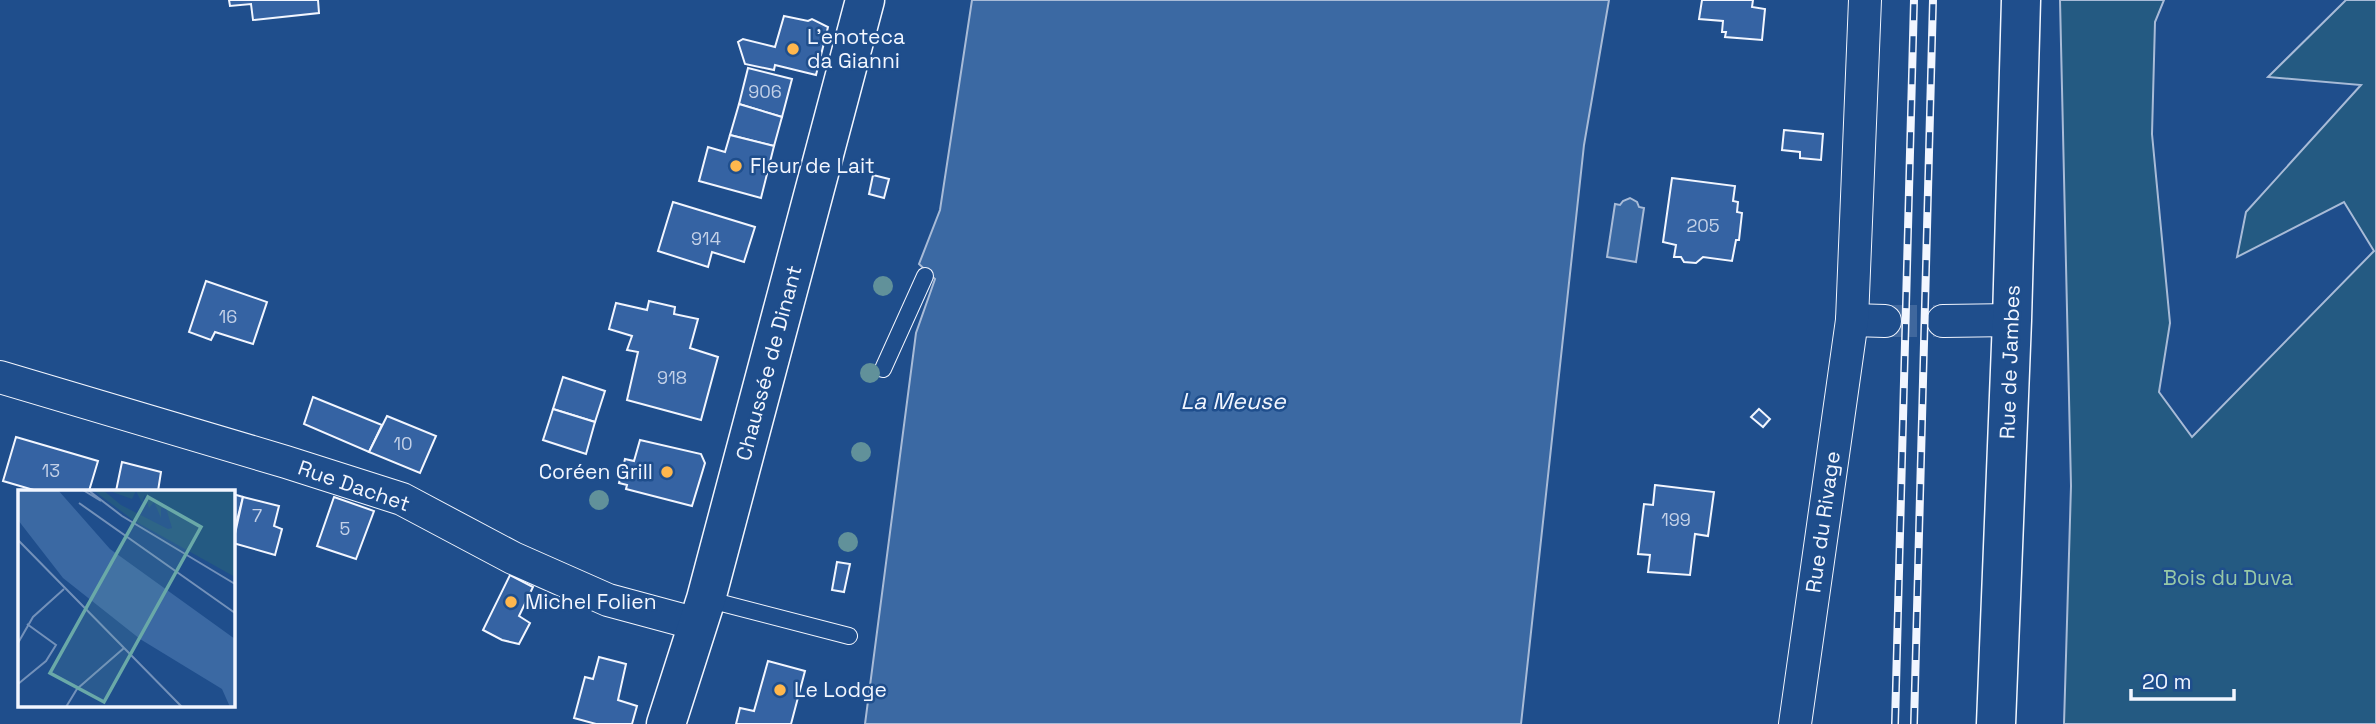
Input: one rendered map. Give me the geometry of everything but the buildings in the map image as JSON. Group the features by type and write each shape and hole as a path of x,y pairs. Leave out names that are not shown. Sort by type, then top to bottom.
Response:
{"main road":[{"name":"Chaussée de Dinant","path":"666,724 702,612 865,0"},
{"name":"Rue de Jambes","path":"1996,724 2021,0"}],"street":[{"name":"Rue du Rivage","path":"1795,724 1852,320 1865,0"},
{"path":"1852,320 1885,321"},
{"path":"1942,321 2012,320"},
{"name":"Rue Dachet","path":"0,377 402,499 513,558 608,600 702,612"}],"lane":[{"path":"883,369 925,276"},
{"path":"702,612 849,636"}],"green space":[{"name":"Bois du Duva","path":"2060,0 2164,0 2155,22 2152,134 2170,323 2159,392 2192,437 2374,251 2344,202 2237,257 2246,212 2361,85 2268,77 2346,0 2376,0 2376,724 2064,724 2071,486"}],"water":[{"name":"La Meuse","path":"972,0 1609,0 1584,145 1521,724 865,724 916,333 935,279 919,264 940,210"},
{"path":"1630,198 1644,208 1636,262 1607,257 1615,204 1620,205"}],"tunnel":[{"path":"1885,321 1943,321"}],"railway":[{"path":"1895,724 1914,0"},
{"path":"1914,724 1933,0"}],"place":[{"name":"L'enoteca da Gianni","path":"793,49"},
{"name":"Fleur de Lait","path":"736,166"},
{"name":"Coréen Grill","path":"667,472"},
{"name":"Michel Folien","path":"511,602"},
{"name":"Le Lodge","path":"780,690"}]}
